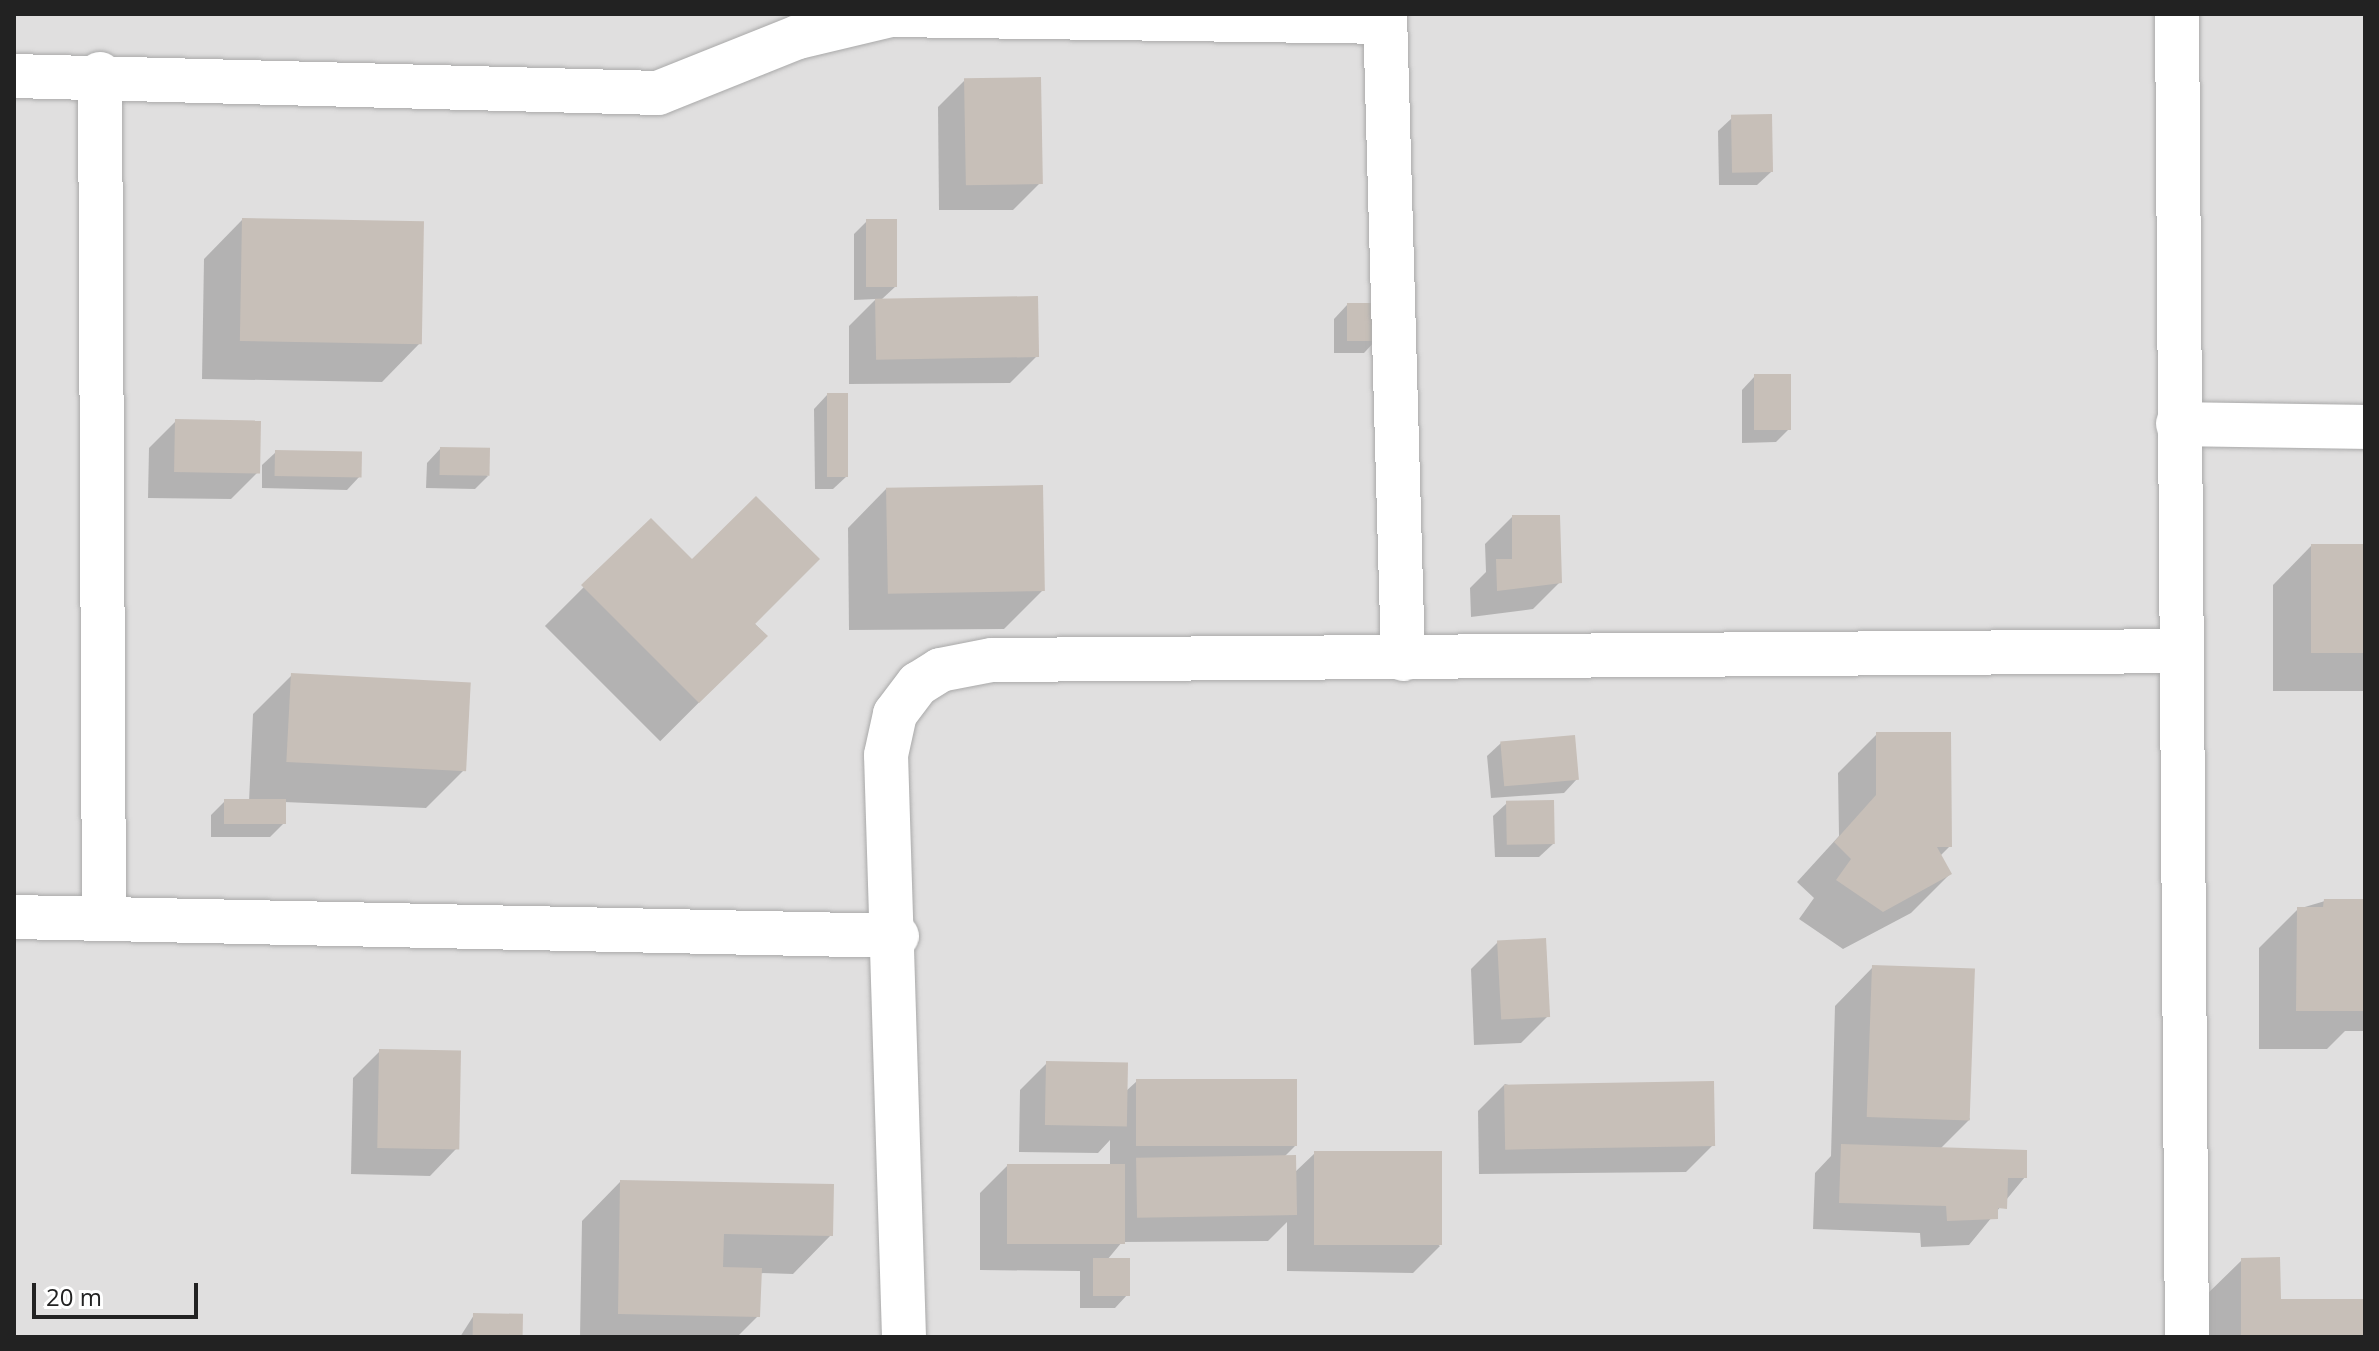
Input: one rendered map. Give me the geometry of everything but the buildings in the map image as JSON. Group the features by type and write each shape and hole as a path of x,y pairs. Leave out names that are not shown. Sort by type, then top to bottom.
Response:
{"street":[{"path":"2177,14 2179,651 2187,1337"},
{"path":"14,76 100,74 658,93 798,37 891,15 1385,18 1403,659"},
{"path":"100,74 104,918"},
{"path":"2178,424 2365,427"},
{"path":"904,1337 897,936 886,755 895,714 918,684 940,670 992,660 2179,651"},
{"path":"14,917 897,936"}],"shaded area":[{"path":"14,14 2365,14 2365,1337 14,1337"}]}
